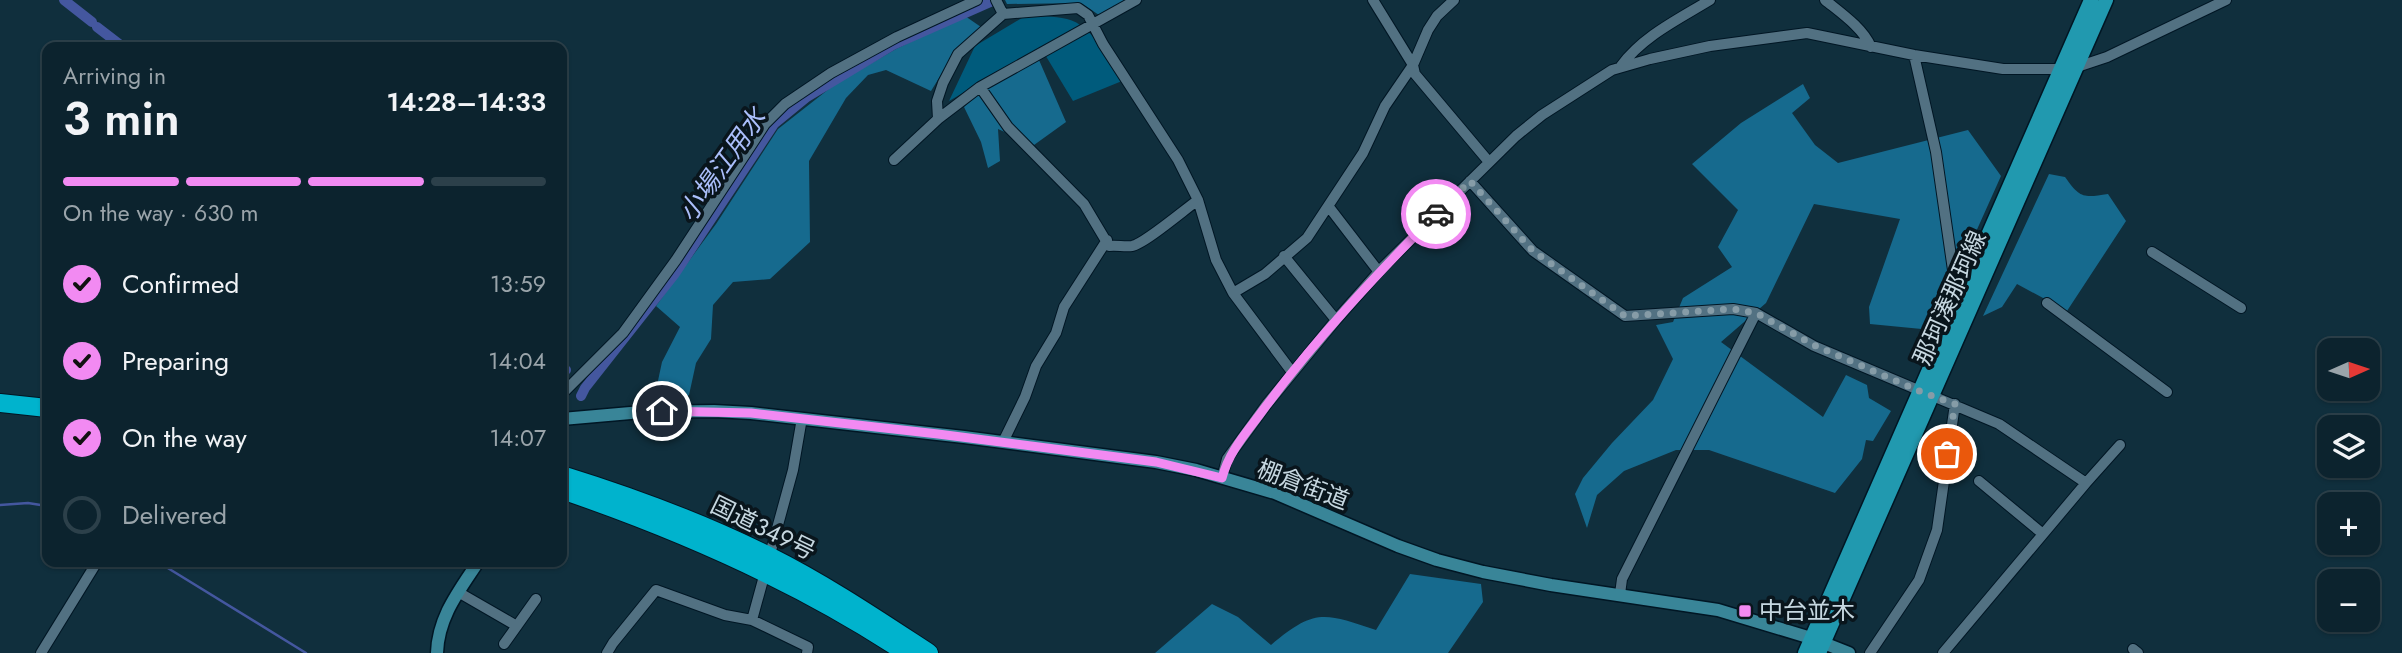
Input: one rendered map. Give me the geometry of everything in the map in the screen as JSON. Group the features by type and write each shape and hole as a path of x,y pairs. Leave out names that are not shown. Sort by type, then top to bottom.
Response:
{"highway":[{"path":"0,403 42,407"},
{"path":"0,415 42,419"},
{"name":"国道349号","path":"567,477 618,492 685,518 768,565 803,592 906,653"},
{"name":"国道349号","path":"567,492 768,565 861,608 929,653"}],"main road":[{"name":"那珂湊那珂線","path":"1926,393 1963,294 2091,0"},
{"name":"那珂湊那珂線","path":"1805,653 1818,645 1926,393 2106,0"}],"street":[{"path":"567,389 623,333 676,260 765,124 785,104 831,73 897,37 977,0"},
{"path":"894,160 938,119 981,87 1136,0"},
{"path":"1373,0 1413,65 1415,74 1489,162"},
{"path":"1233,293 1265,274 1307,237 1363,153 1385,106 1413,65 1428,30 1437,16 1454,0"},
{"path":"1621,66 1645,40 1710,0"},
{"path":"1825,0 1868,40 1871,47"},
{"path":"1222,478 1227,459 1293,372 1379,272 1489,162 1542,115 1621,66 1710,46 1807,33 1914,55 2003,69 2061,69 2077,67 2107,57 2226,0"},
{"path":"938,119 937,101 958,54 999,7 1078,8 1088,15 1103,44 1178,160 1198,200 1216,260 1233,293 1293,372"},
{"path":"1914,55 1936,152 1955,284 1963,294"},
{"path":"981,87 1008,127 1084,204 1109,246 1131,246 1146,240 1198,200"},
{"path":"1470,181 1533,251 1625,316 1733,309 1756,313 1814,345 1999,424 2086,483"},
{"path":"1329,207 1379,272"},
{"path":"1003,442 1036,366 1056,333 1064,307 1107,240"},
{"path":"2152,252 2241,308"},
{"path":"1284,256 1336,320"},
{"path":"2047,303 2167,392"},
{"path":"1620,594 1622,579 1756,313"},
{"path":"1870,653 1919,580 1937,530 1955,404"},
{"name":"棚倉街道","path":"567,419 714,411 802,418 1156,462 1275,493 1437,560 1483,572 1718,610 1849,653"},
{"path":"752,620 793,470 802,418"},
{"path":"1943,653 2120,445"},
{"path":"1979,481 2043,534"},
{"path":"41,653 94,567"},
{"path":"437,653 444,615 464,595 476,567"},
{"path":"607,653 612,643 656,590 724,615 752,620 808,647 807,653"},
{"path":"464,595 517,626"},
{"path":"504,645 536,599"}],"shaded area":[{"path":"1005,0 1130,0 1102,17 1081,3 1007,4"},
{"path":"1027,15 1067,19 1085,28 1099,44 1122,81 1073,101 1041,48 949,101 975,46"},
{"path":"965,16 981,27 955,52 931,91 886,70 868,75 846,98 809,161 810,242 770,279 733,282 713,305 711,339 696,363 689,395 674,403 648,402 656,390 662,362 680,327 656,306 716,224 778,129 834,85 896,49"},
{"path":"1039,60 1066,122 1034,145 998,129 1000,161 988,168 981,142 964,107 990,85"},
{"path":"1803,84 1810,98 1792,113 1815,145 1838,163 1968,130 2001,176 1932,330 1870,324 1869,307 1900,219 1814,204 1766,303 1721,342 1823,417 1846,375 1867,385 1869,398 1891,411 1873,441 1866,440 1862,459 1835,493 1709,450 1676,450 1624,471 1597,495 1587,528 1575,494 1583,478 1653,400 1673,359 1656,325 1673,322 1683,298 1732,267 1718,247 1738,210 1692,164 1741,123"},
{"path":"2049,174 2065,177 2083,195 2108,194 2126,221 2067,311 2017,284 2002,307 1983,316"},
{"path":"1410,574 1481,584 1483,602 1448,653 1155,653 1212,604 1238,617 1271,645 1299,625 1320,617 1344,620 1376,630"}],"waterway":[{"path":"64,0 92,22"},
{"name":"小場江用水","path":"581,396 674,275 774,124 807,97 893,45 995,0"},
{"path":"97,27 116,42"},
{"path":"0,505 28,503 42,505"},
{"path":"166,567 306,653"}],"way so far":[{"path":"1436,214 1470,181 1533,251 1625,316 1733,309 1756,313 1814,345 1955,404 1947,454"}],"place":[{"name":"中台並木","path":"1745,611"}],"route":[{"path":"662,411 751,413 938,434 1156,462 1222,478 1227,459 1293,372 1382,268 1436,214"}]}
